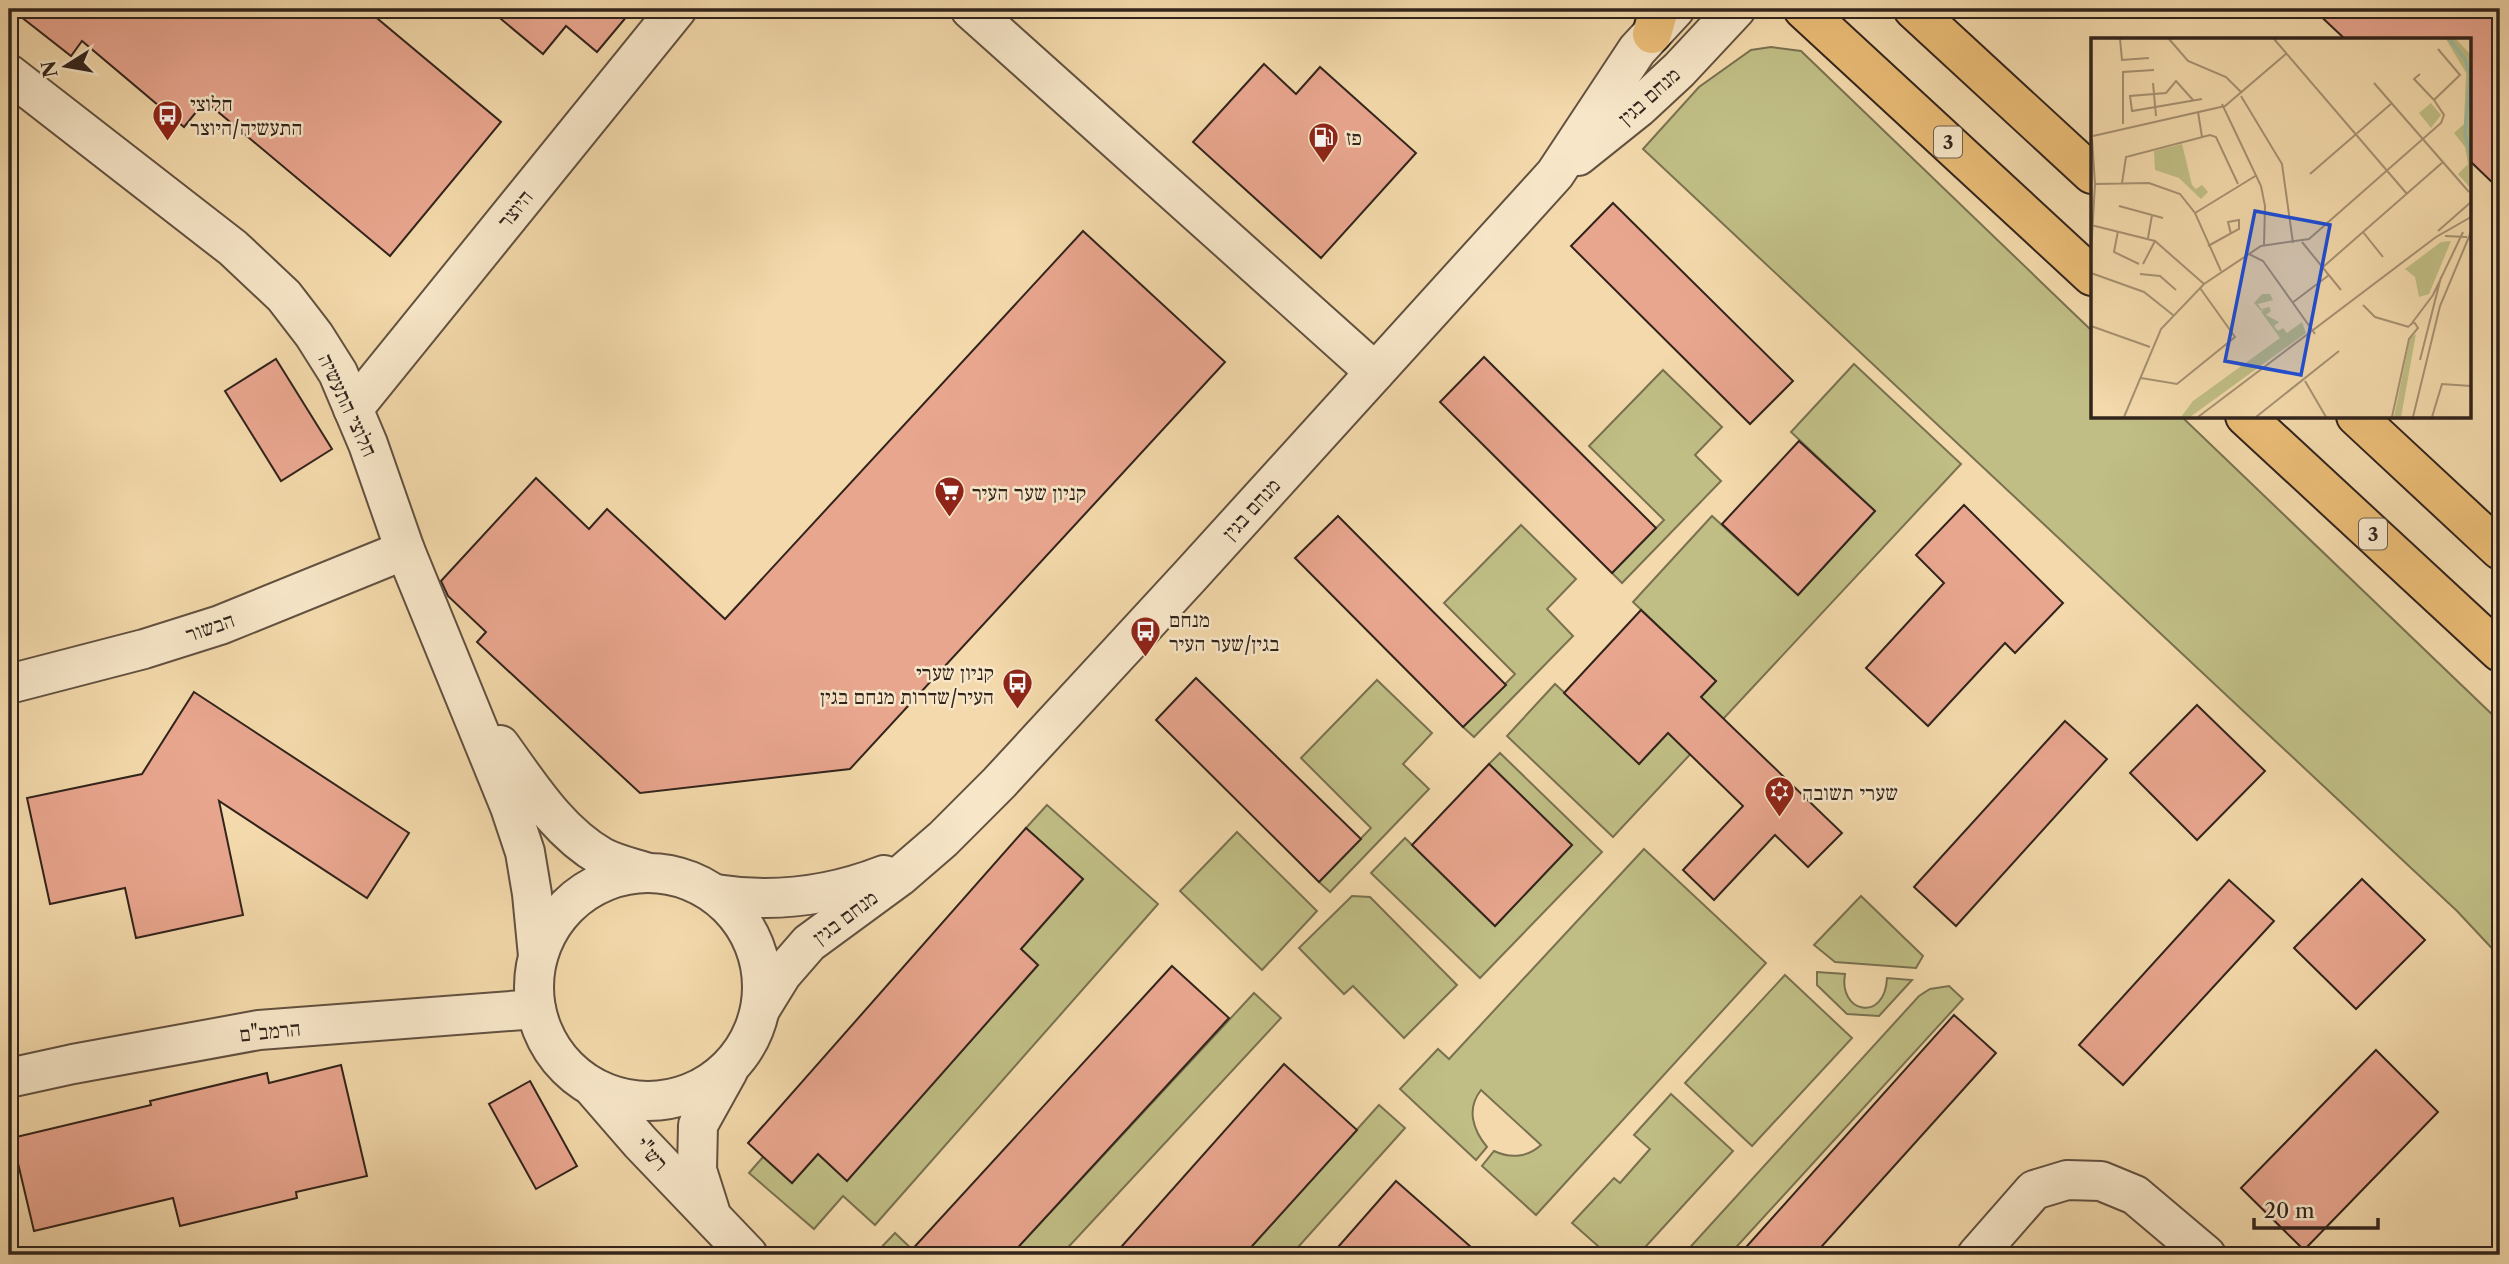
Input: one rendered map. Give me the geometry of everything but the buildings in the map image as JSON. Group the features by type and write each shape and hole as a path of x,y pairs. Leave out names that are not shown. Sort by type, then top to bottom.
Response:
{"highway":[{"name":"3","path":"1803,9 2091,275"},
{"path":"1913,9 2091,173"},
{"name":"3","path":"2247,418 2500,652"},
{"path":"2358,418 2500,550"}],"street":[{"name":"היוצר","path":"353,409 677,9"},
{"path":"970,9 1375,372"},
{"name":"מנחם בגין","path":"761,1008 782,974 809,943 899,877 943,839 1018,763 1555,174 1638,108 1679,70 1735,9"},
{"name":"מנחם בגין","path":"1555,174 1613,84 1662,17"},
{"name":"חלוצי התעשיה","path":"9,74 233,248 284,296 314,335 338,373 368,444 405,550 510,807 525,852 538,956"},
{"name":"הבשור","path":"9,684 144,649 220,625 405,550"},
{"name":"חלוצי התעשיה","path":"463,696 540,799 569,831 603,857 648,873"},
{"name":"מנחם בגין","path":"715,894 745,899 778,898 855,886 912,861 943,839"},
{"path":"648,873 683,878 715,894 734,911 749,932 759,957 763,983 761,1008 750,1041 730,1069 700,1090 666,1102 629,1101 594,1089 567,1068 547,1042 536,1009 533,983 538,956 550,929 568,905 592,887 619,876 648,873"},
{"name":"הרמב\"ם","path":"9,1078 259,1030 536,1009"},
{"name":"רש\"י","path":"712,1217 697,1170 698,1125 730,1069"},
{"name":"רש\"י","path":"594,1089 640,1142 748,1255"},
{"path":"1977,1255 2034,1190 2067,1180 2101,1181 2135,1195 2206,1255"}],"shaded area":[{"path":"1771,47 1801,51 2091,330 2091,418 2183,418 2500,722 2500,957 2457,911 1643,149 1699,87 1751,50"},
{"path":"1854,364 1961,464 1613,837 1507,736 1555,684 1640,763 1716,681 1633,602 1712,516 1798,595 1875,511 1791,432"},
{"path":"1663,370 1722,427 1695,455 1721,481 1622,583 1612,573 1664,520 1589,446"},
{"path":"1521,525 1576,579 1547,609 1573,636 1474,737 1463,727 1515,674 1444,603"},
{"path":"1377,680 1432,733 1403,764 1429,789 1330,892 1319,882 1371,828 1301,758"},
{"path":"1500,753 1602,852 1480,978 1371,873 1405,838 1495,926 1572,845 1489,764"},
{"path":"1047,805 1158,904 875,1225 843,1196 814,1229 749,1173 763,1157 792,1183 818,1154 847,1180 1038,965 1021,949 1083,879 1026,828"},
{"path":"1237,832 1317,911 1262,970 1180,891"},
{"path":"1644,849 1766,963 1536,1215 1482,1166 1494,1151 1519,1156 1541,1145 1481,1090 1476,1097 1473,1119 1478,1134 1487,1147 1476,1160 1400,1089 1438,1049 1449,1059"},
{"path":"1352,896 1370,897 1457,985 1404,1038 1353,986 1344,994 1299,948"},
{"path":"1861,896 1923,956 1916,968 1835,962 1814,945"},
{"path":"1817,972 1845,974 1848,997 1863,1008 1879,1002 1887,978 1912,980 1879,1016 1847,1014 1817,985"},
{"path":"1785,975 1852,1038 1752,1146 1685,1083"},
{"path":"1949,986 1963,999 1729,1255 1683,1255 1919,996 1930,989"},
{"path":"1254,993 1281,1018 1061,1255 1011,1255"},
{"path":"1671,1094 1733,1151 1638,1255 1608,1255 1572,1223 1614,1178 1620,1183 1650,1149 1634,1135"},
{"path":"1379,1105 1405,1128 1291,1255 1244,1255"},
{"path":"895,1233 918,1255 874,1255"}],"place":[{"name":"חלוצי התעשיה/היוצר","path":"167,142"},
{"name":"פז","path":"1323,164"},
{"name":"קניון שער העיר","path":"949,519"},
{"name":"מנחם בגין/שער העיר","path":"1146,658"},
{"name":"קניון שערי העיר/שדרות מנחם בגין","path":"1017,711"},
{"name":"שערי תשובה","path":"1779,819"}]}
